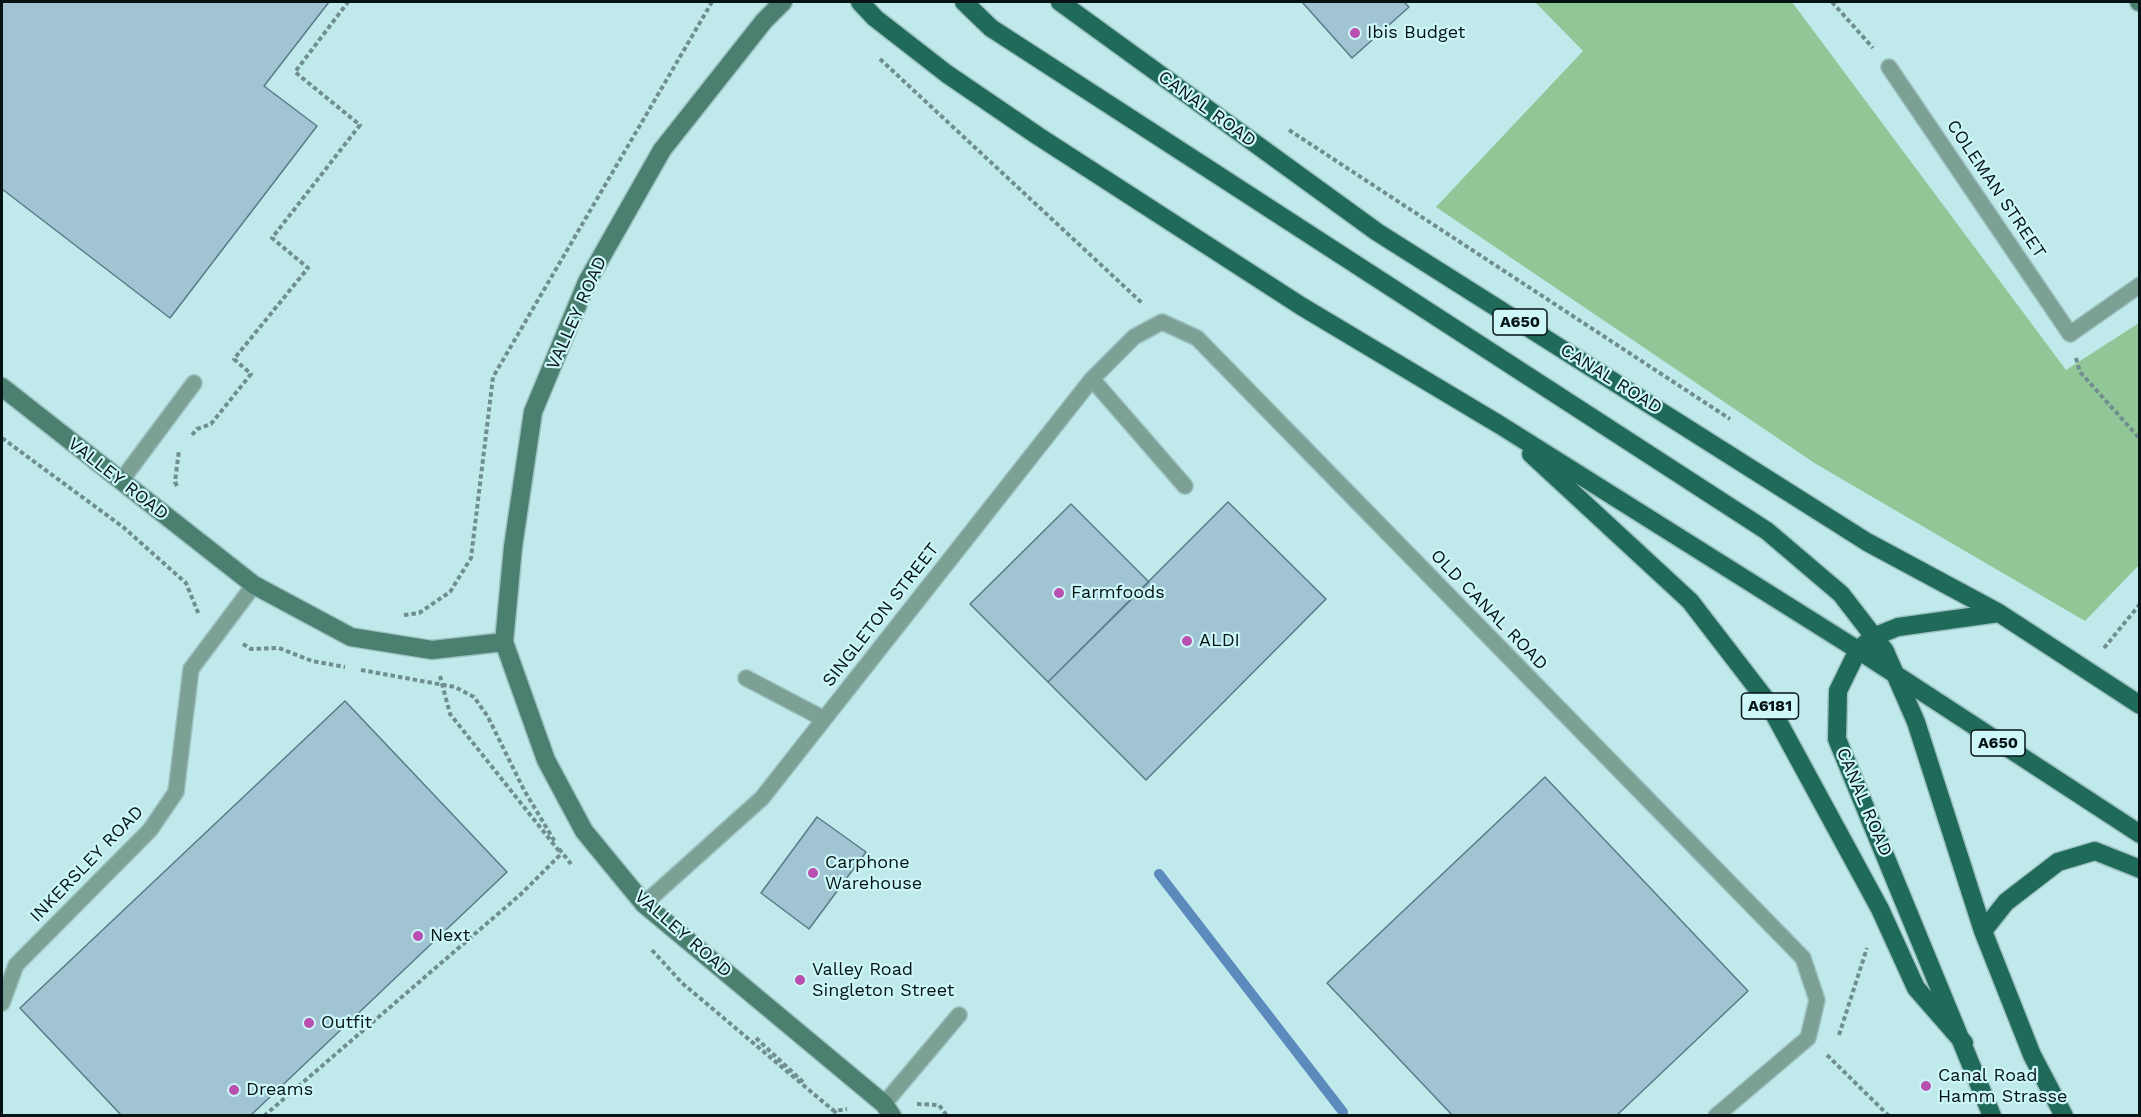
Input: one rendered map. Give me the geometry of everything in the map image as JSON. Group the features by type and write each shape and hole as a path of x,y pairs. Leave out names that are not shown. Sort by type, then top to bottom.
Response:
{"main road":[{"name":"CANAL ROAD","path":"860,2 874,18 947,74 1038,136 1301,306 1500,424 1858,650 1838,691 1837,739 1964,1043 1992,1116"},
{"name":"A650","path":"964,2 1001,34 1767,531 1841,594 1873,637"},
{"name":"CANAL ROAD","path":"1060,2 1377,232 1867,543 1998,613"},
{"name":"CANAL ROAD","path":"1500,424 1690,601 1767,701 1880,909 1916,988 1964,1043"},
{"name":"A650","path":"1998,613 2086,668 2139,705"},
{"path":"1858,650 1873,637 1898,627 1998,613"},
{"path":"1873,637 1885,651 1916,722 1983,931 2032,1055 2064,1116"},
{"name":"A650","path":"1858,650 2139,834"},
{"path":"1983,931 2006,902 2058,862 2095,851 2139,869"}],"street":[{"name":"VALLEY ROAD","path":"783,2 764,21 662,150 587,282 534,412 513,547 504,642 546,760 584,831 644,904 888,1110"},
{"name":"VALLEY ROAD","path":"2,387 255,585 351,637 432,650 504,642"}],"lane":[{"name":"COLEMAN STREET","path":"1889,67 2070,334"},
{"path":"2070,334 2139,285"},
{"name":"SINGLETON STREET","path":"644,904 762,798 1092,379 1134,337 1162,322"},
{"name":"OLD CANAL ROAD","path":"1162,322 1197,338 1803,958 1817,1000 1808,1038"},
{"path":"1092,379 1185,486"},
{"path":"121,481 194,383"},
{"name":"INKERSLEY ROAD","path":"2,1003 16,965 150,830 176,792 191,669 255,585"},
{"path":"746,678 824,719"},
{"path":"888,1110 959,1015"},
{"path":"1716,1116 1808,1038"}],"path":[{"path":"180,492 175,482 179,450 196,429 211,424 251,374 234,359 308,268 272,238 360,126 295,72 348,2"},
{"path":"397,616 419,613 450,592 471,558 493,377 712,2"},
{"path":"1833,2 1889,67"},
{"path":"874,18 881,62 1162,322"},
{"path":"1288,129 1740,425"},
{"path":"2070,334 2080,372 2139,440"},
{"path":"2,438 123,528 155,555 186,583 196,613 220,630 251,649 279,648 312,661 347,667"},
{"path":"2086,668 2139,604"},
{"path":"359,670 455,687 474,697 488,717 519,780 561,853 573,866"},
{"path":"264,1116 521,894 584,831"},
{"path":"1838,1037 1880,909"},
{"path":"651,949 682,983 834,1111 888,1110 939,1104 947,1116"},
{"path":"1808,1038 1889,1116"},
{"path":"1831,1059 1834,1048"}],"green space":[{"path":"1535,2 1792,2 2066,370 2139,323 2139,565 2085,621 1816,464 1436,207 1583,51"}],"building":[{"path":"2,2 329,2 264,86 317,126 170,318 2,189"},
{"name":"Ibis Budget","path":"1302,2 1404,2 1409,7 1352,58"},
{"name":"ALDI","path":"1228,502 1326,599 1146,780 1048,682"},
{"name":"Farmfoods","path":"1071,504 1149,582 1048,682 970,604"},
{"path":"345,701 507,872 250,1116 122,1116 20,1008"},
{"path":"1545,777 1748,991 1616,1116 1453,1116 1327,983"},
{"name":"Carphone Warehouse","path":"817,817 866,852 809,929 761,893"}],"waterway":[{"path":"1159,874 1343,1112"}],"place":[{"name":"Ibis Budget","path":"1355,33"},
{"name":"Farmfoods","path":"1059,593"},
{"name":"ALDI","path":"1187,641"},
{"name":"Carphone Warehouse","path":"813,873"},
{"name":"Next","path":"418,936"},
{"name":"Valley Road Singleton Street","path":"800,980"},
{"name":"Outfit","path":"309,1023"},
{"name":"Canal Road Hamm Strasse","path":"1926,1086"},
{"name":"Dreams","path":"234,1090"}]}
